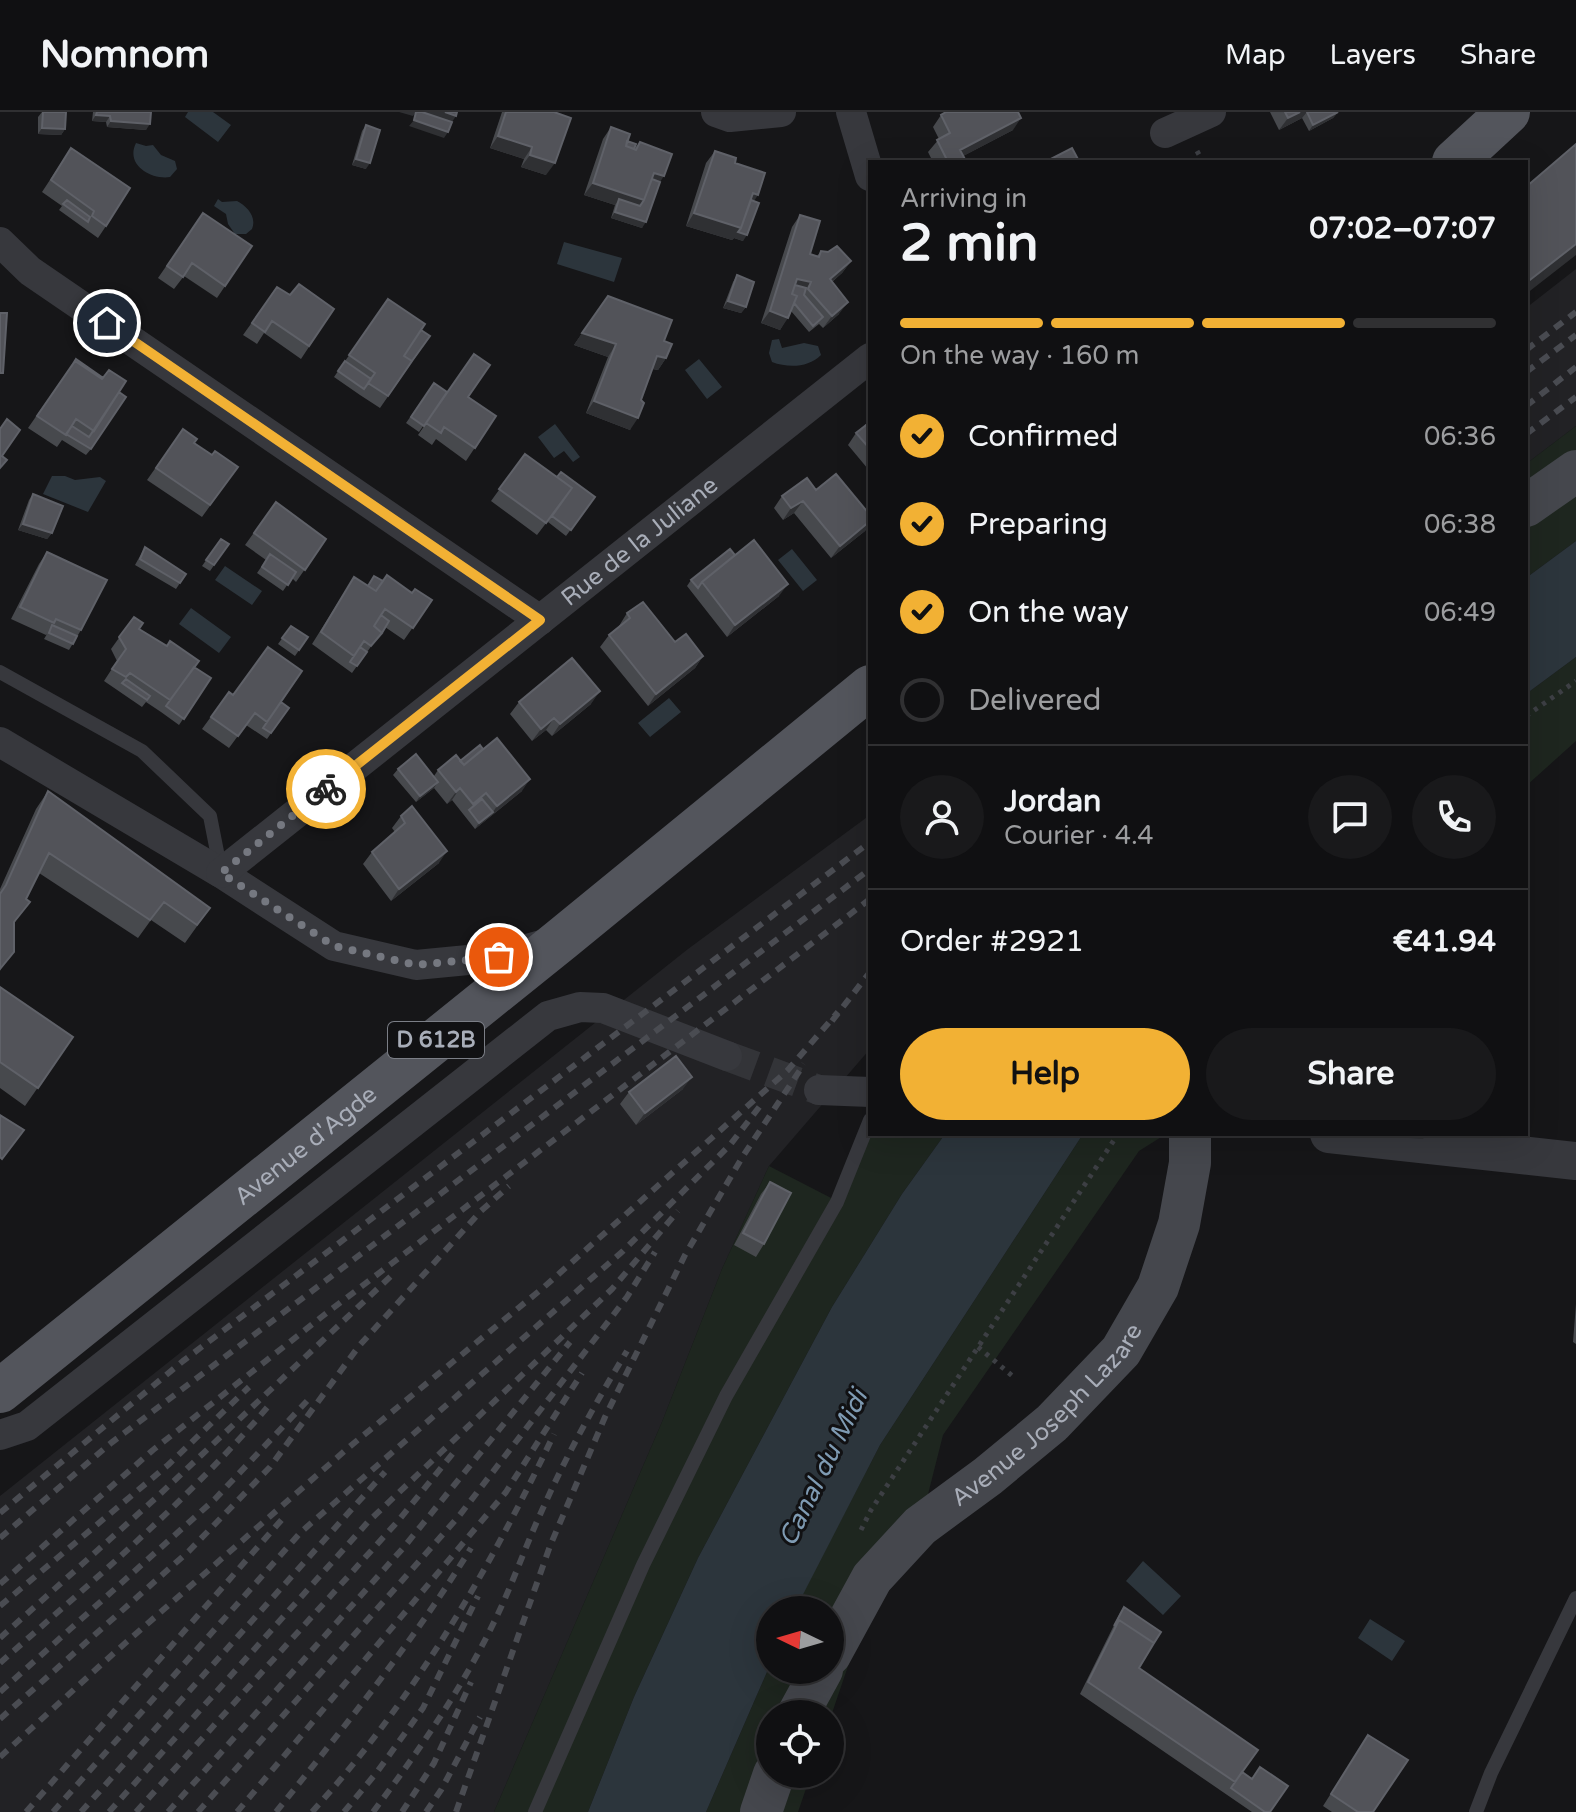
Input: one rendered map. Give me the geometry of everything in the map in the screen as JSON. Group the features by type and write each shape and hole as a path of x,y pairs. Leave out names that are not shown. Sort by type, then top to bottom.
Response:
{"main road":[{"path":"1456,160 1508,112"},
{"path":"1528,505 1576,471"},
{"name":"Avenue d'Agde","path":"0,1391 868,689"},
{"name":"Avenue Joseph Lazare","path":"844,1629 872,1578 920,1526 988,1476 1052,1423 1121,1351 1158,1287 1179,1224 1190,1163 1190,1136"},
{"path":"761,1812 769,1788"}],"street":[{"path":"716,112 730,117 781,112"},
{"path":"851,112 868,169"},
{"path":"1165,133 1211,112"},
{"path":"0,242 30,271 540,620"},
{"name":"Rue de la Juliane","path":"221,873 868,360"},
{"path":"0,742 221,873 334,946 416,965 499,957 562,939"},
{"path":"0,1435 27,1426 548,1016 580,1007 603,1008 727,1056"},
{"path":"819,1090 868,1092"},
{"path":"1347,1136 1576,1161"}],"lane":[{"path":"0,672 142,751 210,816 221,873"},
{"path":"535,1812 650,1550 726,1396 837,1202 868,1125"},
{"path":"1476,1812 1491,1773 1576,1598"}],"path":[{"path":"1528,715 1576,681"},
{"path":"857,1539 871,1510 1117,1136"},
{"path":"978,1347 1016,1379"}],"shaded area":[{"path":"1576,269 1576,426 1528,462 1528,306"},
{"path":"1576,426 1576,541 1528,577 1528,462"},
{"path":"1576,657 1576,741 1528,784 1528,693"},
{"path":"868,816 868,1051 769,1166 722,1269 662,1422 494,1812 0,1812 0,1496 688,949"},
{"path":"869,1136 944,1136 902,1194 832,1307 698,1558 634,1697 588,1812 494,1812 662,1422 722,1269 769,1166 837,1201"},
{"path":"1082,1136 1163,1136 1139,1151 943,1435 920,1526 863,1622 844,1678 844,1596 802,1596 880,1445"},
{"path":"762,1684 842,1684 836,1700 756,1700 756,1788 806,1788 798,1812 706,1812"}],"water":[{"path":"188,112 213,112 231,125 218,142 185,117"},
{"path":"136,143 153,145 161,155 175,161 177,169 170,177 148,173 134,158"},
{"path":"218,199 222,202 237,201 244,206 252,216 252,229 246,234 235,234 226,214 214,206"},
{"path":"564,242 622,258 614,282 557,264"},
{"path":"779,339 782,348 804,343 818,346 821,355 798,366 772,362 769,353 772,340"},
{"path":"699,359 722,387 707,399 685,370"},
{"path":"555,424 580,457 573,462 564,451 554,458 538,437"},
{"path":"52,476 75,480 100,477 106,481 88,512 43,494"},
{"path":"1576,541 1576,657 1528,693 1528,577"},
{"path":"792,549 817,580 803,591 778,560"},
{"path":"225,566 262,591 252,605 215,580"},
{"path":"191,608 231,637 219,653 179,624"},
{"path":"669,698 681,712 650,737 638,723"},
{"name":"Canal du Midi","path":"944,1136 1082,1136 880,1445 802,1596 756,1596 756,1684 762,1684 706,1812 588,1812 634,1697 698,1558 832,1307 902,1194"},
{"path":"1143,1561 1181,1596 1163,1615 1126,1581"},
{"path":"1370,1619 1405,1641 1392,1661 1358,1638"}],"building":[{"path":"43,112 66,112 65,129 42,128"},
{"path":"97,112 151,112 150,124 111,121 110,116 96,115"},
{"path":"416,112 452,122 448,132 414,120"},
{"path":"506,112 554,112 571,118 555,163 530,155 532,147 498,136"},
{"path":"946,112 1018,112 1021,118 960,150 965,160 947,160 937,140 950,133 941,115"},
{"path":"1285,112 1300,112 1288,118"},
{"path":"1307,112 1338,112 1313,125"},
{"path":"366,125 380,130 370,163 356,159"},
{"path":"611,127 630,134 626,146 636,150 640,142 672,154 664,176 654,173 644,200 593,183"},
{"path":"627,141 636,144 634,149 626,146"},
{"path":"1576,144 1576,244 1528,281 1528,185"},
{"path":"71,148 130,188 106,226 92,216 94,211 51,180"},
{"path":"1072,148 1078,160 1049,160"},
{"path":"715,151 736,158 735,163 765,173 758,195 753,193 741,228 694,213"},
{"path":"652,179 660,182 646,222 615,212 619,199 640,206"},
{"path":"67,200 90,217 88,222 63,204"},
{"path":"751,200 759,203 747,235 738,232"},
{"path":"203,213 252,246 225,286 192,263 183,277 167,266"},
{"path":"800,215 820,221 810,254 819,257 821,251 828,252 837,246 851,261 830,279 848,302 832,316 808,289 811,282 797,279 792,294 797,296 788,318 770,311"},
{"path":"737,275 754,282 746,307 728,301"},
{"path":"299,284 334,309 309,346 272,321 265,332 252,323 277,287 290,295"},
{"path":"795,285 806,288 804,295 823,317 813,326 794,303 797,296 792,294"},
{"path":"608,296 672,320 664,341 672,344 666,358 657,356 641,400 644,403 638,418 594,401 616,344 582,333"},
{"path":"388,299 425,324 404,356 412,361 388,396 368,383 375,373 349,355"},
{"path":"0,313 7,313 3,373 0,373"},
{"path":"421,330 430,336 412,361 404,356"},
{"path":"474,354 490,365 468,397 496,416 475,448 444,427 441,433 426,423"},
{"path":"76,359 103,378 75,361 71,367"},
{"path":"75,361 102,379 109,370 126,381 94,431 76,419 66,435 37,416"},
{"path":"345,361 371,379 364,389 338,371"},
{"path":"434,383 447,392 424,426 411,417"},
{"path":"119,392 126,397 91,449 66,434 72,426 89,437"},
{"path":"7,419 20,430 2,456 7,460 0,468 0,429"},
{"path":"868,424 868,447 856,433"},
{"path":"183,429 197,439 194,443 212,455 215,451 238,467 210,505 156,468"},
{"path":"525,454 572,488 546,523 499,489"},
{"path":"561,472 595,497 571,530 552,516 572,488 557,477"},
{"path":"836,474 868,513 868,523 840,546 803,501 791,508 782,496 807,478 816,490"},
{"path":"33,494 63,506 52,533 23,524"},
{"path":"276,502 326,539 305,570 254,533"},
{"path":"221,539 229,544 214,565 206,560"},
{"path":"754,540 788,584 735,625 702,582"},
{"path":"145,547 186,574 180,583 140,559"},
{"path":"730,549 735,555 698,588 691,580"},
{"path":"47,552 107,580 81,630 56,619 54,623 20,607"},
{"path":"270,554 296,572 288,585 262,567"},
{"path":"387,575 412,593 415,589 432,600 413,628 385,609 374,626 382,633 371,646 364,641 354,656 321,632 354,577 376,591"},
{"path":"374,576 383,581 376,591 368,586"},
{"path":"643,602 675,642 686,634 703,656 656,694 609,635 630,618 627,613"},
{"path":"381,615 389,621 382,633 374,626"},
{"path":"134,617 143,623 139,629 167,646 170,641 199,661 170,700 130,673 126,677 112,669 126,649 119,637"},
{"path":"52,625 77,636 73,644 49,633"},
{"path":"291,626 308,637 299,650 282,638"},
{"path":"268,647 302,671 267,722 255,713 238,736 211,717 229,692 233,695"},
{"path":"360,647 367,652 357,666 350,662"},
{"path":"572,658 600,691 560,724 554,718 541,729 519,702"},
{"path":"194,667 211,678 184,719 166,706"},
{"path":"126,679 150,696 147,700 122,683"},
{"path":"281,702 289,708 271,733 263,728"},
{"path":"497,738 530,779 497,806 486,793 473,804 460,788 456,792 438,770 456,755 464,765"},
{"path":"480,745 483,749 464,765 460,761"},
{"path":"416,754 438,782 420,796 398,769"},
{"path":"48,791 210,908 197,925 164,902 150,920 49,853 26,899 30,902 14,922 14,952 0,969 0,894"},
{"path":"482,799 493,812 479,823 469,810"},
{"path":"412,806 447,851 399,889 372,852 405,823 401,816"},
{"path":"0,987 73,1037 38,1088 0,1062"},
{"path":"676,1056 692,1077 645,1113 629,1092"},
{"path":"0,1115 24,1130 2,1159 0,1157"},
{"path":"770,1182 791,1193 764,1244 743,1233"},
{"path":"1124,1607 1161,1632 1154,1643 1119,1620 1114,1626"},
{"path":"1119,1620 1154,1643 1139,1668 1258,1750 1235,1782 1088,1682"},
{"path":"1368,1735 1408,1760 1373,1812 1358,1812 1331,1794"},
{"path":"1260,1767 1288,1786 1270,1812 1265,1812 1231,1788 1242,1772 1252,1779"}],"tunnel":[{"path":"727,1056 819,1090"}],"railway":[{"path":"1528,348 1576,312"},
{"path":"1528,371 1576,335"},
{"path":"1528,404 1576,367"},
{"path":"1528,433 1576,397"},
{"path":"0,1513 183,1361 868,844"},
{"path":"0,1538 111,1443 868,871"},
{"path":"0,1584 153,1450 324,1315 868,901"},
{"path":"832,1021 868,975"},
{"path":"0,1757 348,1448 544,1287 787,1071 838,1012"},
{"path":"456,1812 550,1546 605,1417 685,1255 743,1156 804,1064"},
{"path":"53,1812 301,1532 623,1251 730,1145 760,1106"},
{"path":"0,1719 189,1551 270,1467 359,1346 481,1211 509,1186"},
{"path":"109,1812 368,1522 612,1289 678,1211"},
{"path":"198,1812 459,1516 627,1297 655,1252"},
{"path":"0,1638 158,1496 391,1276"},
{"path":"168,1812 404,1547 570,1342"},
{"path":"373,1812 455,1694 483,1644 559,1475 627,1351"},
{"path":"237,1812 506,1492 582,1373"},
{"path":"0,1606 168,1465 249,1387"},
{"path":"0,1692 215,1499 307,1401"},
{"path":"0,1663 174,1506 271,1403"},
{"path":"312,1812 383,1725 447,1632 476,1584 554,1434"},
{"path":"136,1812 398,1521 454,1452"},
{"path":"81,1812 385,1472"},
{"path":"26,1812 284,1517"},
{"path":"276,1812 402,1650 471,1548"},
{"path":"344,1812 423,1708 478,1596"},
{"path":"402,1812 434,1763 471,1682"},
{"path":"426,1812 480,1717"}],"way so far":[{"path":"326,789 221,873 334,946 416,965 499,957"}],"route":[{"path":"107,323 540,620 326,789"}]}
